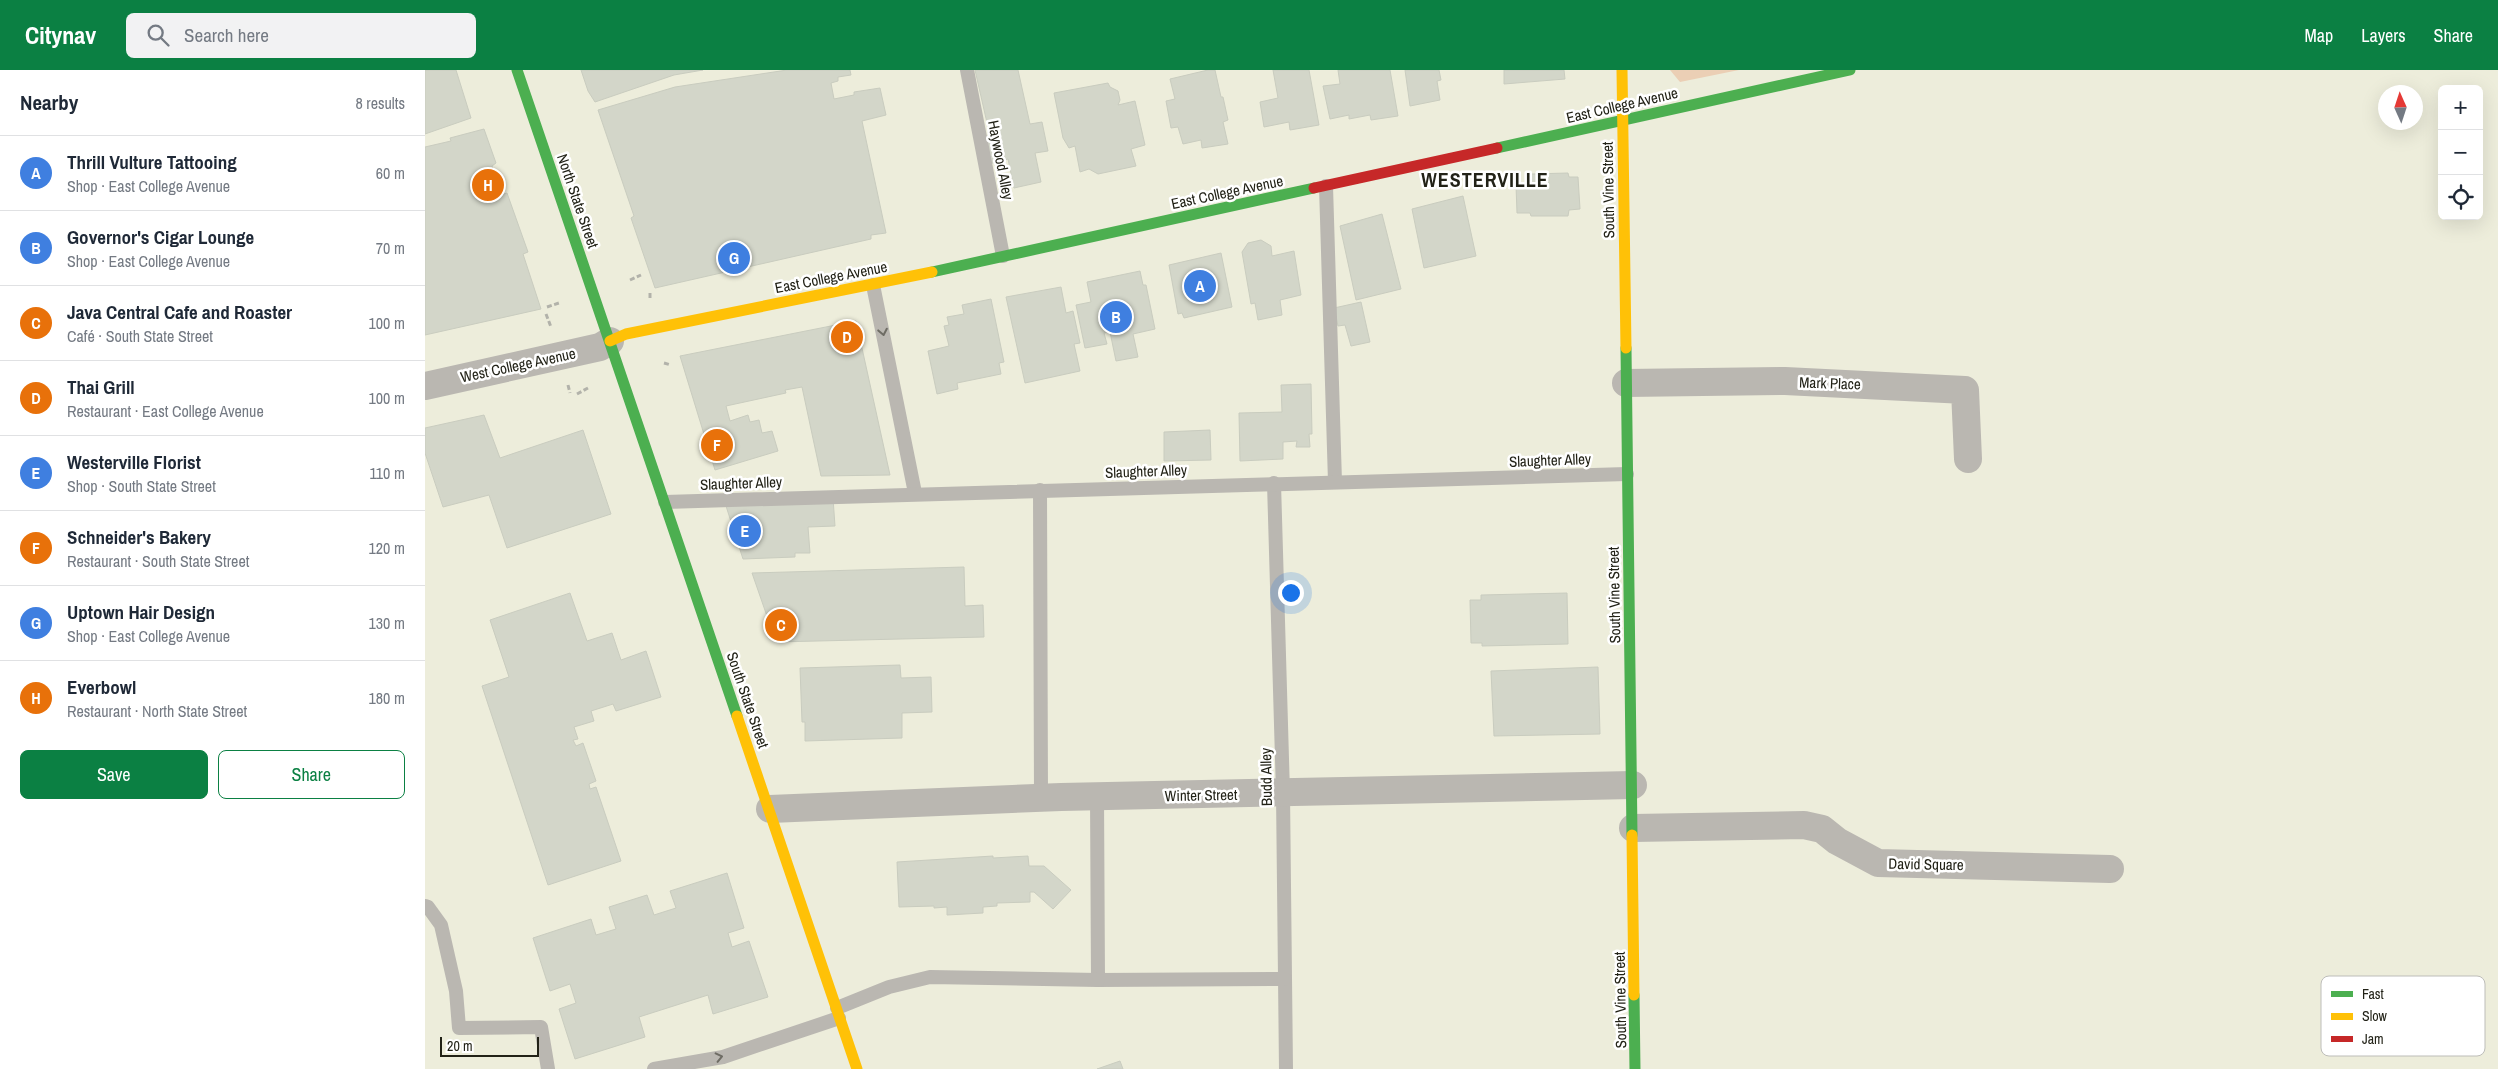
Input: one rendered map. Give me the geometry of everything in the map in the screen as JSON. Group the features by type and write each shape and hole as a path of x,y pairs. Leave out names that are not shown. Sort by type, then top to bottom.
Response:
{"street":[{"name":"North State Street","path":"517,70 610,341"},
{"name":"South Vine Street","path":"1622,70 1633,785 1635,1069"},
{"name":"East College Avenue","path":"610,341 626,334 1003,256 1849,70"},
{"name":"West College Avenue","path":"425,386 599,347 610,341"},
{"name":"South State Street","path":"610,341 857,1069"},
{"name":"Mark Place","path":"1626,383 1785,381 1965,390 1968,459"},
{"name":"Winter Street","path":"770,809 1097,796 1633,785"},
{"name":"David Square","path":"1633,828 1804,825 1822,829 1837,841 1878,863 2110,869"}],"lane":[{"name":"Haywood Alley","path":"967,70 1003,256"},
{"path":"1326,186 1335,482"},
{"path":"873,284 915,493"},
{"name":"Slaughter Alley","path":"665,502 915,493 1627,474"},
{"name":"Budd Alley","path":"1274,483 1283,793 1286,1069"},
{"path":"1040,490 1041,798"},
{"path":"1097,796 1097,980"},
{"path":"425,906 428,907 441,925 456,991 459,1028 541,1027 548,1069"},
{"path":"654,1069 723,1057 838,1013 889,987 930,976 1097,980 1284,980"}],"path":[{"path":"629,280 641,275"},
{"path":"547,307 559,303"},
{"path":"547,314 551,328"},
{"path":"665,363 671,365"},
{"path":"577,394 588,388"}],"shaded area":[{"path":"1670,70 1739,70 1680,82"}],"building":[{"path":"425,70 456,70 471,118 425,134"},
{"path":"581,70 703,70 674,75 595,102 588,91"},
{"path":"787,70 850,70 851,75 838,77 838,81 831,83 834,99 854,95 854,92 880,88 886,115 862,121 886,233 871,235 871,239 655,288 631,218 634,216 598,110 675,87"},
{"path":"975,70 1018,70 1030,124 1042,122 1048,151 1035,153 1041,182 1014,188 1008,159 989,164 983,137 990,136"},
{"path":"1215,70 1221,97 1223,97 1228,120 1223,122 1228,144 1202,148 1201,140 1183,144 1178,127 1171,128 1166,101 1175,99 1170,79"},
{"path":"1273,70 1309,70 1319,125 1290,130 1289,122 1264,127 1260,102 1278,98"},
{"path":"1338,70 1390,70 1398,116 1371,120 1370,115 1349,119 1349,115 1330,119 1323,86 1340,84"},
{"path":"1405,70 1439,70 1441,80 1437,81 1440,100 1410,106"},
{"path":"1504,70 1564,70 1565,79 1504,84"},
{"path":"1108,83 1110,87 1118,91 1120,100 1118,105 1135,101 1145,145 1131,149 1136,166 1098,174 1089,169 1080,172 1075,146 1069,148 1063,138 1054,93"},
{"path":"484,129 496,163 492,166 501,195 507,193 528,252 523,254 541,309 425,335 425,147 451,141 450,138"},
{"path":"1568,173 1569,177 1578,177 1580,209 1569,210 1568,216 1531,216 1530,213 1517,213 1516,185 1530,184 1531,174"},
{"path":"1463,196 1476,256 1424,268 1412,209"},
{"path":"1382,214 1401,289 1356,300 1340,226"},
{"path":"1261,240 1271,246 1272,256 1294,251 1301,295 1280,300 1282,315 1258,320 1255,303 1251,304 1242,252 1248,243"},
{"path":"1221,253 1232,307 1184,318 1182,313 1178,314 1169,265"},
{"path":"1140,271 1143,285 1146,285 1155,329 1133,334 1138,357 1116,361 1110,332 1104,333 1107,344 1085,348 1076,305 1091,302 1087,282"},
{"path":"1061,287 1066,313 1073,311 1080,343 1074,344 1080,371 1025,383 1006,297"},
{"path":"991,299 1004,362 999,363 1001,374 957,383 958,389 937,394 928,351 949,346 944,326 949,325 947,317 964,314 962,305"},
{"path":"1361,302 1370,342 1351,346 1345,325 1338,326 1334,308"},
{"path":"856,321 890,475 821,476 802,387 785,390 786,393 726,406 730,421 748,415 750,422 759,420 762,433 772,431 778,451 715,470 680,356"},
{"path":"1311,384 1312,434 1309,434 1310,447 1296,447 1297,441 1283,442 1283,459 1240,461 1239,413 1282,412 1281,385"},
{"path":"484,415 500,458 583,430 611,514 507,548 489,495 443,507 425,453 425,428"},
{"path":"1210,430 1211,460 1164,461 1164,432"},
{"path":"833,498 835,526 808,527 810,553 795,553 795,557 743,559 726,506"},
{"path":"964,567 965,606 983,605 984,637 776,642 752,573"},
{"path":"570,593 587,641 612,633 621,660 646,651 661,697 616,711 613,704 591,711 594,721 574,727 578,739 573,740 576,746 583,743 596,781 589,784 590,789 596,787 621,861 548,885 482,686 509,677 490,620"},
{"path":"1567,593 1568,644 1482,646 1482,643 1471,643 1470,600 1481,600 1481,595"},
{"path":"900,665 901,678 931,677 932,712 902,713 902,738 805,741 805,722 802,722 800,668"},
{"path":"1598,667 1600,734 1494,736 1491,671"},
{"path":"993,856 993,858 1028,856 1029,866 1044,866 1071,890 1053,909 1034,892 1030,892 1030,902 997,903 997,906 983,907 983,913 947,915 947,907 899,907 897,862"},
{"path":"727,873 744,928 728,933 732,947 749,941 768,997 713,1014 708,995 639,1017 645,1037 575,1059 559,1009 576,1003 570,984 550,991 533,938 591,919 596,935 616,929 609,907 647,895 654,915 676,908 670,891"},
{"path":"1120,1061 1123,1069 1097,1069"}],"traffic: fast":[{"path":"517,70 737,716"},
{"path":"1497,148 1850,70"},
{"path":"932,272 1314,188"},
{"path":"1626,348 1632,835"},
{"path":"1634,995 1635,1069"}],"traffic: slow":[{"path":"1622,70 1626,348"},
{"path":"610,341 626,334 932,272"},
{"path":"737,716 857,1069"},
{"path":"1632,835 1634,995"}],"traffic: jam":[{"path":"1314,188 1497,148"}],"place":[{"name":"Everbowl","path":"488,185"},
{"name":"Uptown Hair Design","path":"734,258"},
{"name":"Thrill Vulture Tattooing","path":"1200,286"},
{"name":"Governor's Cigar Lounge","path":"1116,317"},
{"name":"Thai Grill","path":"847,337"},
{"name":"Schneider's Bakery","path":"717,445"},
{"name":"Westerville Florist","path":"745,531"},
{"name":"Java Central Cafe and Roaster","path":"781,625"}],"district":[{"name":"WESTERVILLE","path":"1485,179"}]}
